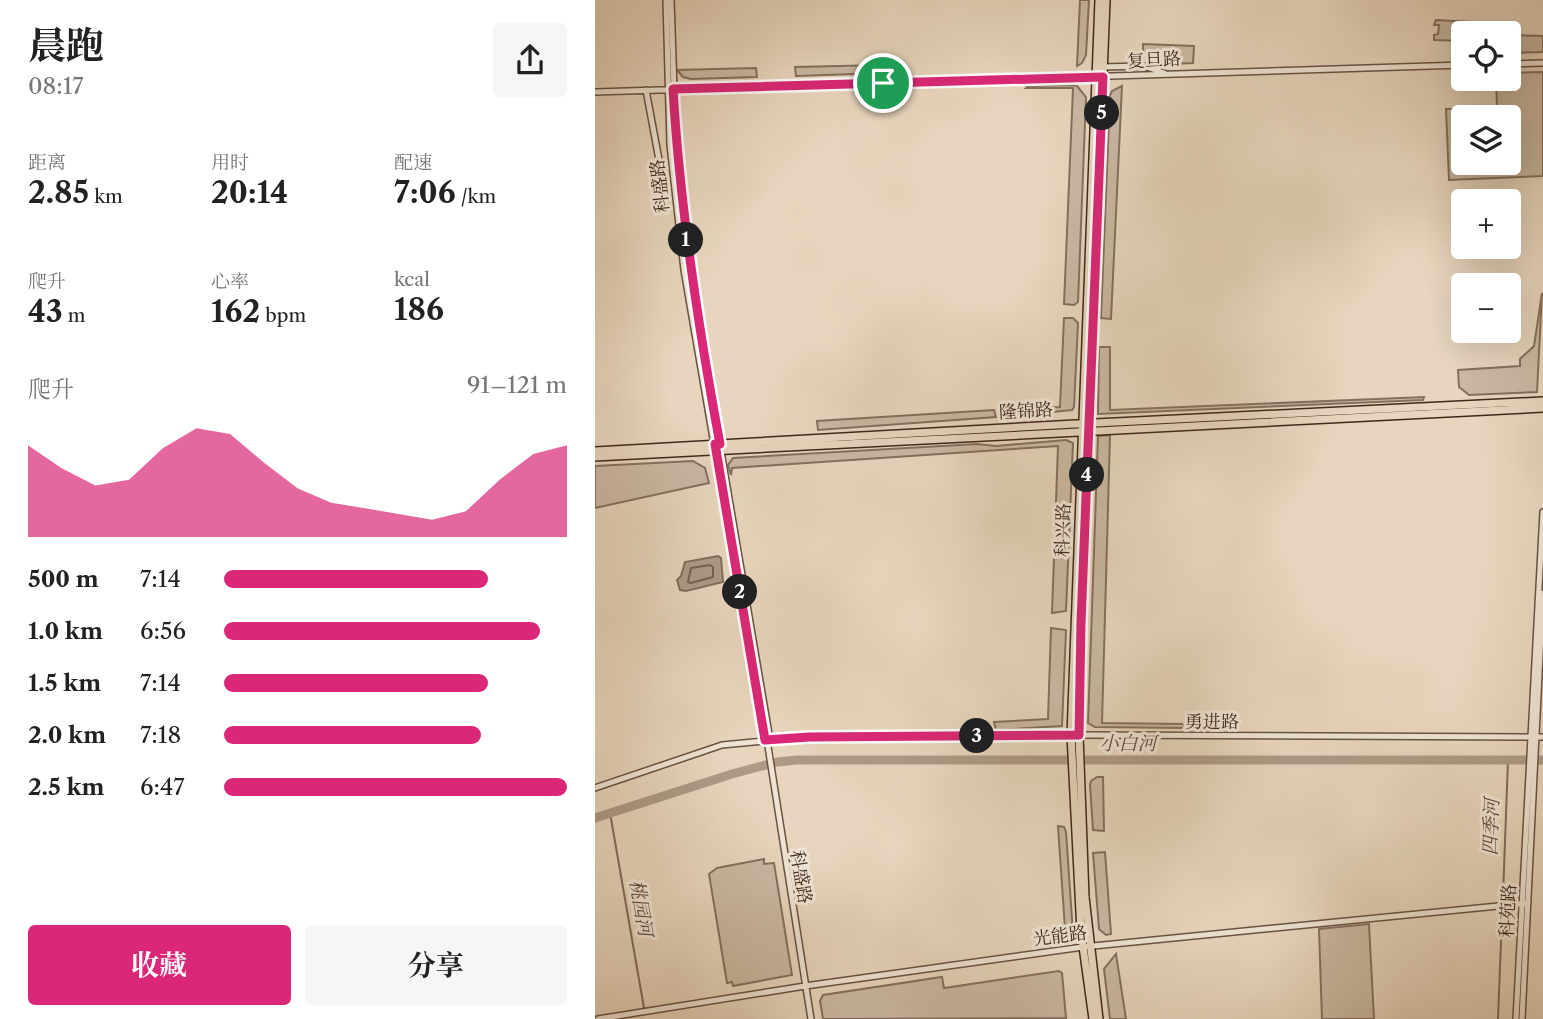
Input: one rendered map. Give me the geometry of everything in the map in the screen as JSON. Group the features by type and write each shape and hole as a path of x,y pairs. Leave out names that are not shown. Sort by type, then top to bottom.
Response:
{"main road":[{"name":"科兴路","path":"1093,1019 1086,947 1075,735 1100,77 1099,0"},
{"name":"科兴路","path":"1100,67 1105,0"},
{"name":"隆锦路","path":"595,451 718,447 1543,401"},
{"name":"隆锦路","path":"1086,427 1543,408"},
{"name":"隆锦路","path":"595,457 718,447"},
{"name":"科兴路","path":"1086,947 1099,1019"}],"street":[{"name":"科盛路","path":"666,0 670,90 688,257 811,1019"},
{"name":"科盛路","path":"670,90 671,0"},
{"path":"1521,64 1543,63"},
{"name":"复旦路","path":"595,92 1451,65"},
{"path":"1100,67 1144,66 1167,74"},
{"path":"646,90 665,192"},
{"name":"科苑路","path":"1532,771 1529,737 1543,512"},
{"name":"科苑路","path":"1519,1019 1532,771 1539,739 1543,593"},
{"name":"勇进路","path":"595,788 722,746 809,737 1075,735 1539,739"},
{"name":"光能路","path":"598,1019 805,986 1086,947 1525,904"}],"shaded area":[{"path":"1080,0 1089,0 1086,55 1077,66"},
{"path":"1436,20 1455,21 1451,21 1451,41 1434,40 1439,25 1434,25"},
{"path":"1521,35 1543,36 1543,52 1521,53"},
{"path":"1143,44 1194,46 1193,63 1172,64 1143,52"},
{"path":"883,65 883,73 796,76 795,67"},
{"path":"756,68 757,77 691,79 683,77 677,70"},
{"path":"1543,72 1543,176 1449,180 1446,109 1451,109 1451,175 1521,175 1521,105 1497,105 1496,91 1521,91 1521,73"},
{"path":"1073,85 1086,97 1078,302 1074,305 1064,304 1073,88 1026,88"},
{"path":"1122,86 1111,319 1101,318 1110,95"},
{"path":"1542,293 1537,392 1469,395 1459,387 1458,370 1520,366 1520,359 1534,346"},
{"path":"1064,318 1073,318 1078,323 1074,407 1072,410 1021,415 1021,409 1060,407"},
{"path":"1099,347 1110,347 1110,410 1424,397 1423,400 1098,414"},
{"path":"994,410 996,417 818,430 817,421"},
{"path":"1110,435 1102,723 1184,724 1184,728 1095,727 1088,723 1098,436"},
{"path":"1066,440 1073,443 1066,611 1052,613 1058,446 732,468 731,475 728,465 733,458 977,444 996,446"},
{"path":"693,461 705,468 709,483 595,508 595,466"},
{"path":"1051,628 1066,630 1062,726 996,730 994,722 1048,719"},
{"path":"1097,777 1103,777 1104,831 1093,830 1090,785"},
{"path":"1058,826 1064,827 1066,832 1073,934 1066,944"},
{"path":"1105,852 1111,934 1106,935 1099,929 1093,853"},
{"path":"764,859 764,864 774,863 792,975 733,986 732,982 727,983 709,874 717,868"},
{"path":"1369,924 1374,1019 1322,1019 1319,929"},
{"path":"1116,954 1126,1019 1110,1019 1104,969"},
{"path":"1059,971 1062,973 1066,1018 823,1019 820,1001 823,995 942,977 944,988"}],"water":[{"path":"718,556 721,558 723,582 680,590 677,580 685,562"}],"waterway":[{"name":"小白河","path":"595,818 732,774 777,762 797,760 1543,760"},
{"name":"四季河","path":"1503,896 1508,760"},
{"name":"桃园河","path":"610,813 644,1008"},
{"name":"四季河","path":"1498,1019 1502,916"}],"route":[{"path":"1103,77 1081,622 1079,735 809,737 765,740 715,444 720,444 688,257 678,172 673,89 883,83 1103,77"}]}
